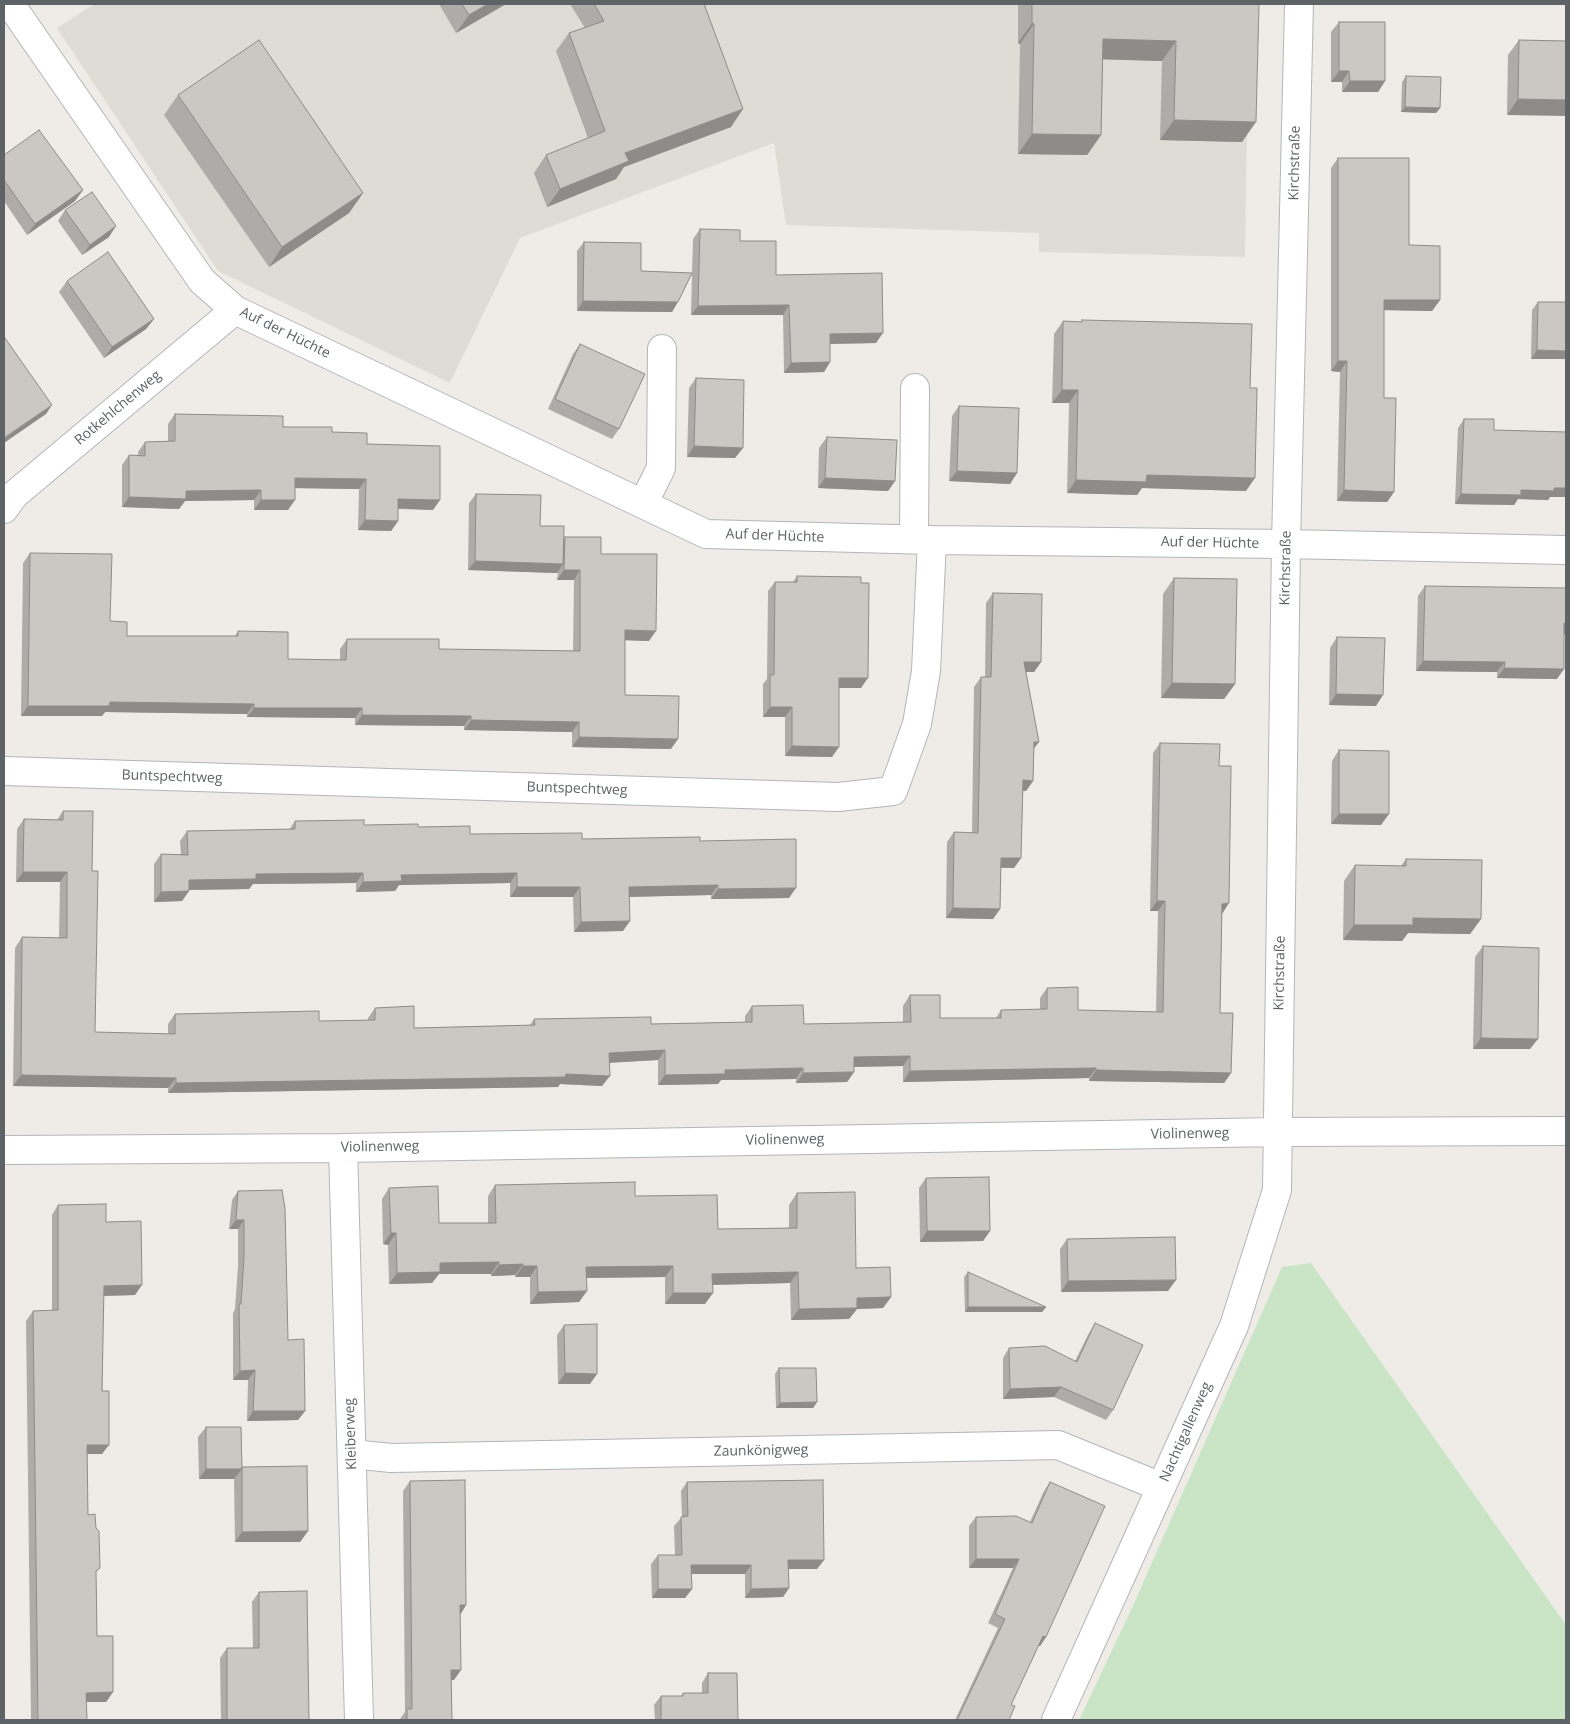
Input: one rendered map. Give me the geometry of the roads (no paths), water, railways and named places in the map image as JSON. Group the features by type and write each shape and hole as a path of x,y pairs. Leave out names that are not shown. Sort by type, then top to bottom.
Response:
{"street":[{"name":"Kirchstraße","path":"1278,1132 1286,544 1299,4"},
{"name":"Auf der Hüchte","path":"15,12 202,280 235,310 706,534 923,540 1286,544 1566,550"},
{"name":"Rotkehlchenweg","path":"4,509 14,496 235,310"},
{"path":"643,504 661,468 662,349"},
{"path":"914,388 923,540"},
{"name":"Buntspechtweg","path":"4,771 838,797 893,791 917,724 926,671 923,540"},
{"name":"Violinenweg","path":"4,1150 343,1148 1278,1132 1566,1131"},
{"name":"Nachtigallenweg","path":"1056,1720 1234,1326 1277,1190 1278,1132"},
{"name":"Kleiberweg","path":"343,1148 359,1720"},
{"name":"Zaunkönigweg","path":"352,1454 391,1458 1058,1445 1161,1487"}]}
